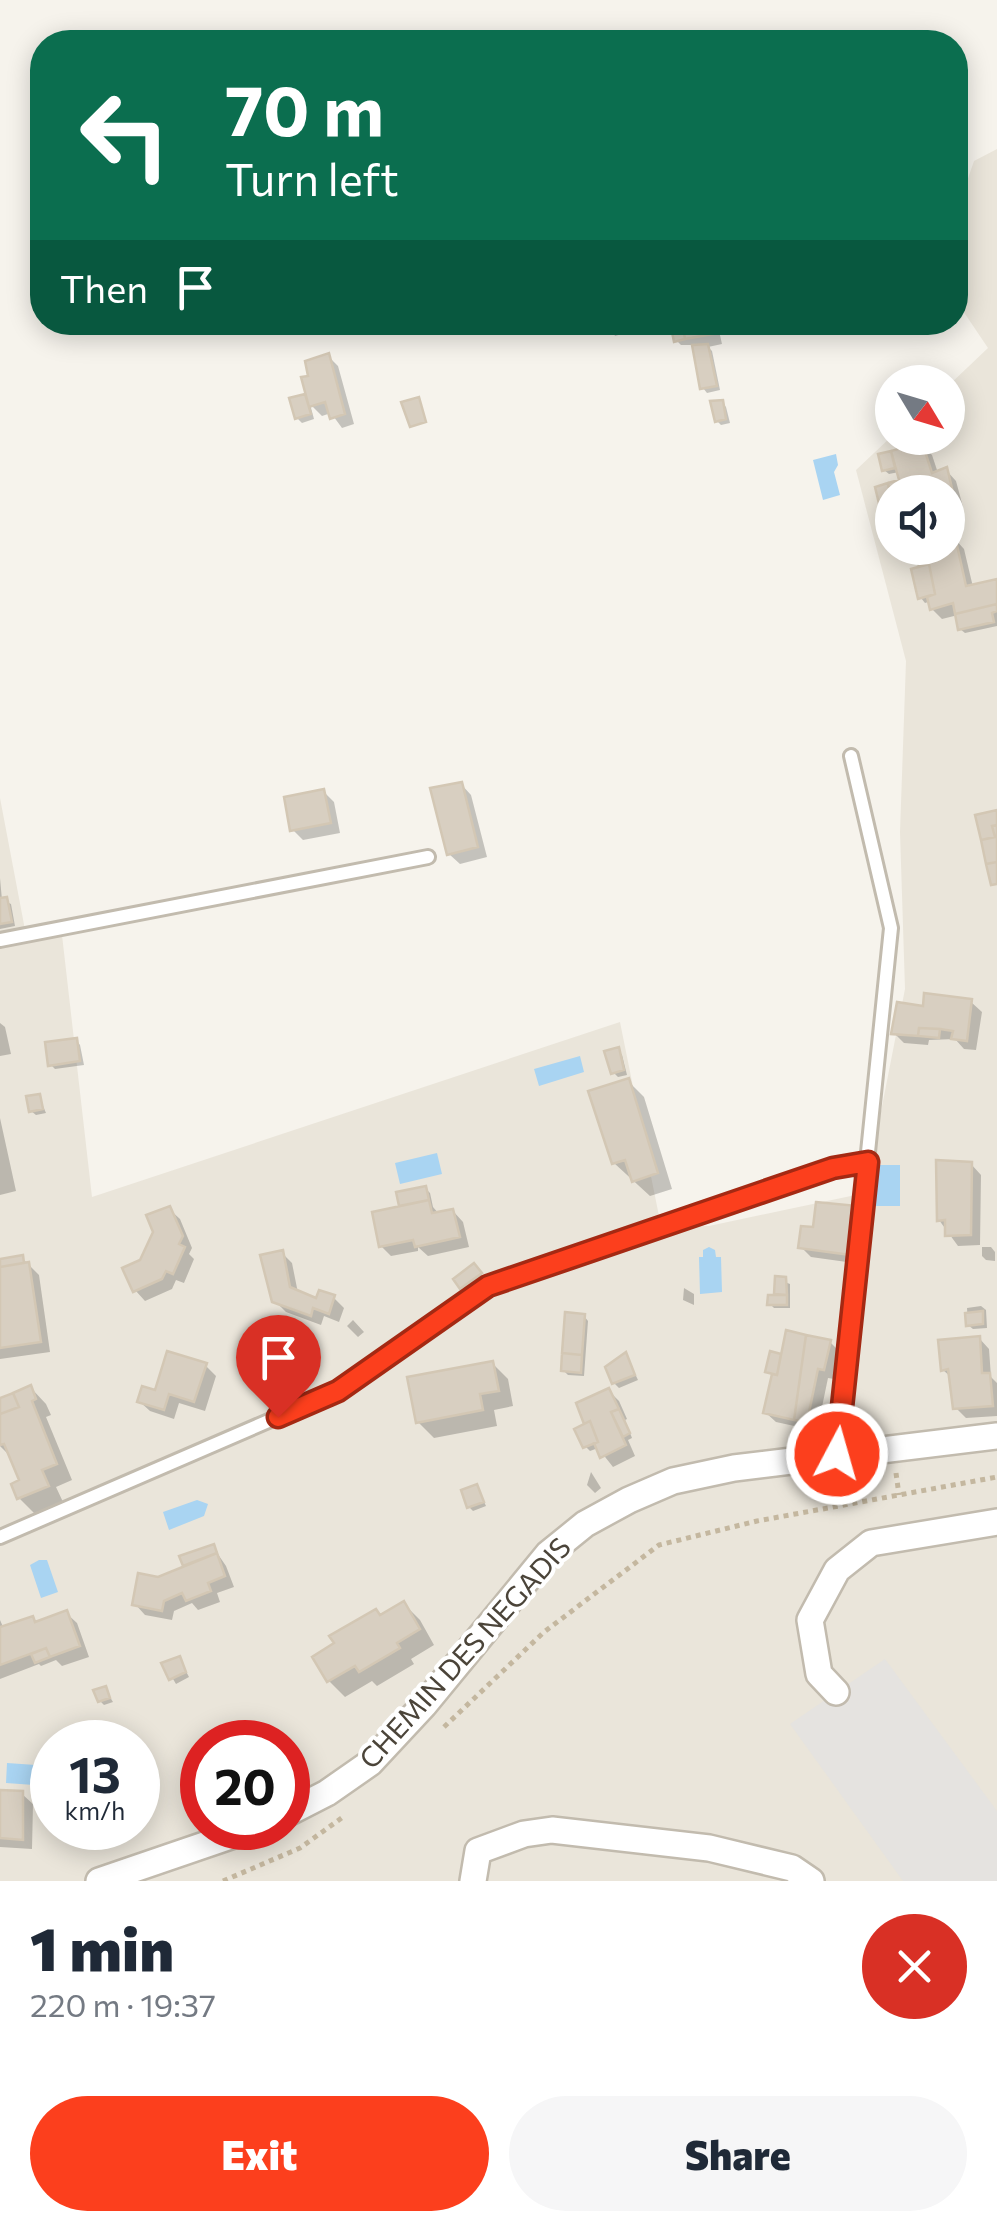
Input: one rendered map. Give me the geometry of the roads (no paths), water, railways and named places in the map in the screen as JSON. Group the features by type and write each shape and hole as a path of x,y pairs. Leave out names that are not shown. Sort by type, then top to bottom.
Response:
{"street":[{"name":"CHEMIN DES NEGADIS","path":"310,1802 370,1763 424,1705 548,1554 585,1524 673,1481 734,1468 997,1436"},
{"path":"836,1692 819,1674 810,1620 837,1570 870,1543 997,1522"},
{"path":"473,1881 478,1851 524,1834 552,1830 710,1848 792,1868 811,1881"},
{"path":"99,1881 190,1850"}],"lane":[{"path":"837,1454 891,928 851,756"},
{"path":"0,940 428,857"},
{"path":"0,1537 338,1391 488,1286 833,1168 868,1162"}],"water":[{"path":"836,454 838,465 834,472 840,495 823,500 813,460"},
{"path":"580,1056 584,1072 539,1086 534,1069"},
{"path":"437,1153 442,1174 400,1184 395,1163"},
{"path":"877,1165 900,1165 900,1206 876,1206"},
{"path":"709,1247 715,1250 716,1257 721,1257 722,1292 700,1294 699,1257"},
{"path":"197,1500 208,1504 204,1516 169,1530 163,1512"},
{"path":"47,1560 58,1592 41,1598 30,1565"},
{"path":"7,1763 30,1765 30,1785 6,1783"}]}
